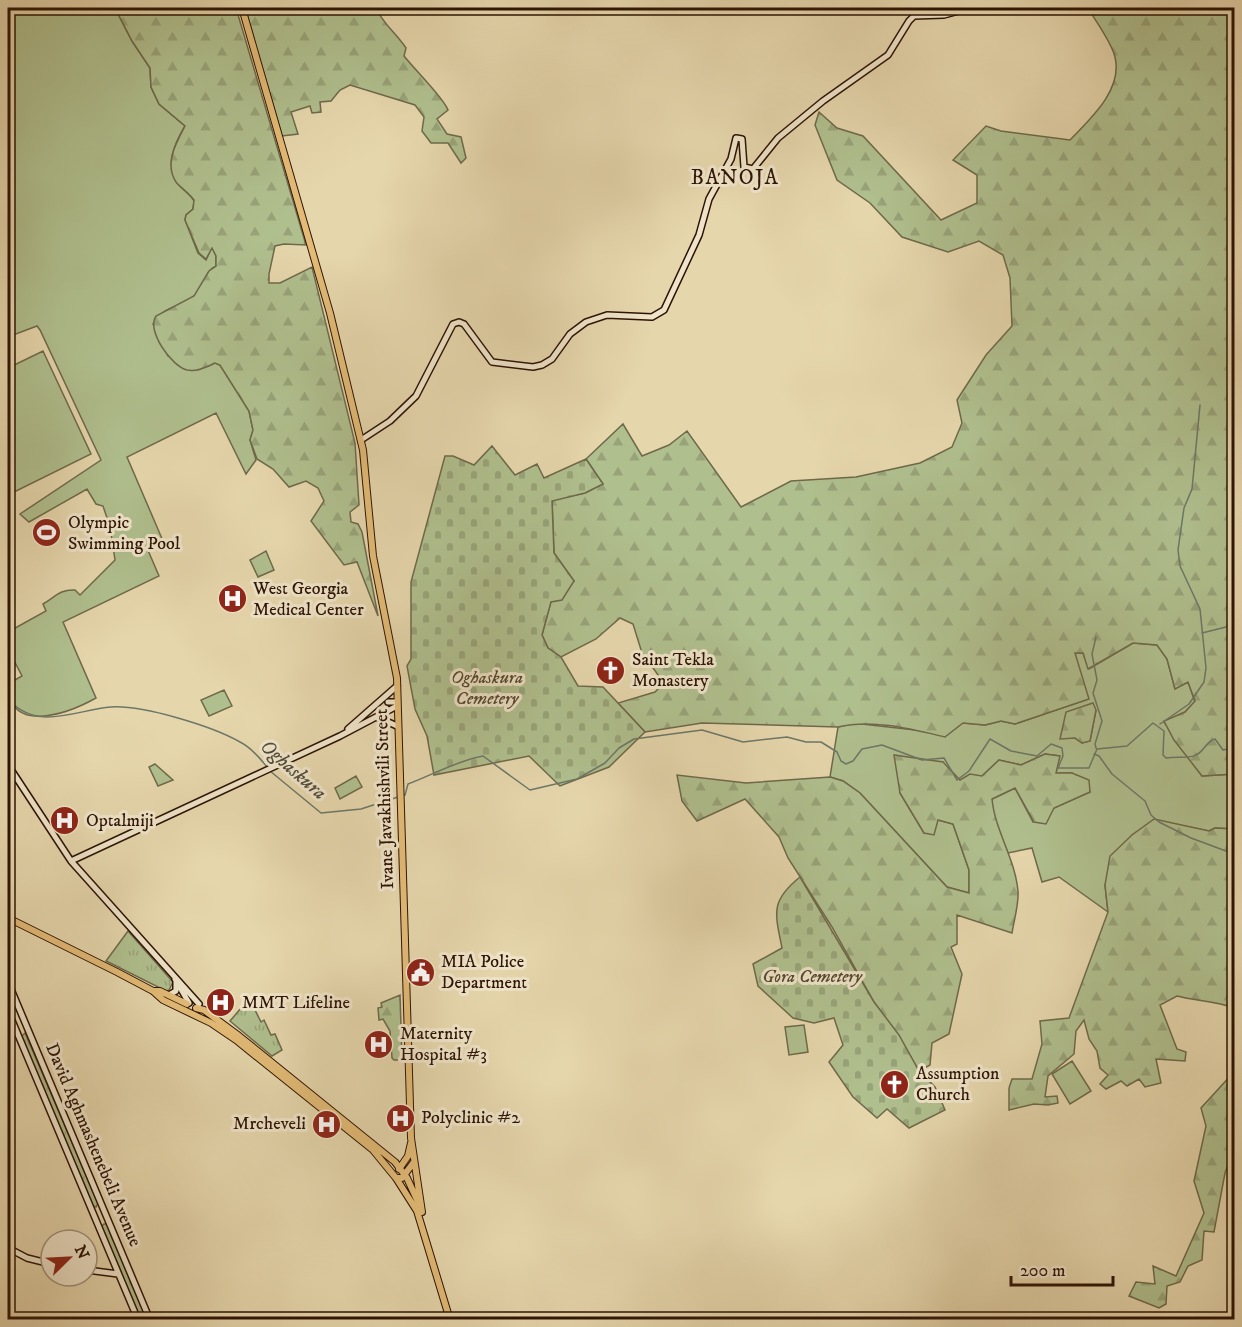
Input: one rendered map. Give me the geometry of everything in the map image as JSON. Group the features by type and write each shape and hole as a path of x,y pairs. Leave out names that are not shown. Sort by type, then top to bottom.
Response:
{"main road":[{"name":"Ivane Javakhishvili Street","path":"242,8 327,303 362,440 373,556 396,670 411,1138 422,1212"},
{"path":"8,918 153,991 169,995 192,1007 373,1150 396,1178 422,1221 451,1320"},
{"path":"153,991 163,1000 204,1010 335,1113 400,1168 422,1212 451,1320"},
{"path":"396,1178 408,1156 411,1138"},
{"path":"396,1178 405,1175 415,1160"}],"street":[{"path":"362,440 390,421 416,396 453,324 459,322 464,324 492,362 533,367 552,359 570,334 586,321 607,315 652,316 664,310 699,235 709,199 731,159 736,138 742,139 744,143 744,167 753,169 778,138 831,95 888,55 914,16 944,15 970,8"},
{"path":"340,736 385,702 397,686"},
{"path":"385,702 397,704"},
{"path":"385,702 390,708 387,712"},
{"path":"71,861 340,736 387,712 397,704"},
{"path":"377,717 398,726"},
{"path":"8,765 71,861 193,996 192,1007"},
{"path":"169,995 176,991 175,977"},
{"path":"175,977 192,1007"},
{"name":"David Aghmashenebeli Avenue","path":"8,982 150,1320"},
{"name":"David Aghmashenebeli Avenue","path":"8,1011 138,1320"},
{"path":"15,1030 23,1032 26,1025"},
{"path":"91,1209 98,1209 102,1205"},
{"path":"99,1228 103,1221 109,1221"},
{"path":"8,1248 27,1258 39,1261"},
{"path":"99,1272 118,1274"}],"green space":[{"path":"8,8 115,8 132,41 150,68 151,87 159,104 185,126 172,154 172,169 178,184 194,201 193,209 186,215 185,220 198,253 206,260 212,247 216,256 216,266 209,272 194,296 161,314 153,324 168,356 198,370 215,363 220,365 249,411 253,430 250,440 256,460 246,474 216,413 127,457 163,541 147,548 159,576 63,622 96,698 56,714 42,716 29,715 18,710 11,700 8,684 22,676 8,649 8,632 46,611 43,604 61,592 75,590 80,595 115,560 110,527 103,506 96,504 87,489 29,522 20,514 101,460 37,326 8,337"},
{"path":"115,8 236,8 306,245 275,246 269,283 280,283 312,267 355,443 359,505 350,512 351,522 358,524 362,532 378,616 357,562 344,565 311,521 324,501 318,488 306,481 289,487 273,469 257,459 250,440 253,430 249,411 220,365 215,363 198,370 187,370 174,362 157,338 154,330 156,316 194,296 209,271 216,266 216,256 212,248 206,259 199,253 185,220 186,215 193,209 194,200 176,182 171,168 178,139 185,126 159,104 151,87 150,68 132,41"},
{"path":"245,8 376,8 406,48 404,56 435,91 448,110 437,119 447,134 461,137 466,158 461,163 448,143 431,143 422,131 424,117 415,105 350,85 340,90 331,101 320,102 321,112 312,113 310,106 291,112 298,134 282,136"},
{"path":"1088,8 1234,8 1234,774 1202,776 1174,740 1164,721 1185,712 1195,701 1188,682 1175,689 1167,659 1157,645 1133,643 1088,669 1083,653 1075,653 1089,699 1015,724 1001,721 985,725 963,723 945,737 892,726 865,724 838,727 702,723 645,732 618,703 655,692 664,683 642,653 633,624 620,618 596,639 561,657 548,648 542,635 551,601 574,581 554,553 552,500 585,493 603,484 586,459 623,424 642,456 669,445 687,431 741,507 791,481 856,477 920,463 952,447 962,423 957,400 986,355 1012,326 1010,278 1003,255 979,241 948,252 902,237 870,203 837,180 815,125 819,112 837,128 863,136 941,220 977,203 977,175 953,160 986,126 1001,131 1070,140 1103,103 1114,81 1115,57 1107,38"},
{"path":"43,351 91,454 8,495 8,368"},
{"name":"Oghaskura Cemetery","path":"492,446 515,475 537,464 544,478 586,459 603,484 585,493 552,501 554,553 574,581 562,600 551,602 542,635 548,648 561,657 578,686 603,687 645,732 609,767 560,786 529,756 434,775 427,736 415,709 407,666 411,659 411,582 445,456 453,456 474,465"},
{"path":"266,551 274,570 258,577 250,560"},
{"path":"1133,643 1157,645 1167,659 1175,689 1188,682 1195,702 1185,712 1164,722 1202,776 1234,774 1234,829 1215,828 1209,831 1154,820 1132,835 1105,885 1108,912 1059,877 1042,882 1032,848 1008,853 993,816 992,799 1015,788 1033,822 1054,808 1090,792 1072,773 1056,773 1059,756 1045,754 1021,765 999,760 982,776 900,793 924,833 938,820 953,824 969,870 969,893 947,887 860,793 843,781 830,777 838,727 853,723 915,730 963,723 985,725 1001,721 1015,724 1088,699 1074,653 1083,653 1089,669","holes":["1096,710 1090,741 1082,743 1075,738"]},
{"path":"224,690 232,706 209,716 201,700"},
{"path":"1093,703 1096,710 1090,741 1082,743 1075,738 1060,739 1066,712"},
{"path":"1045,754 1060,756 1056,773 1072,773 1089,780 1090,792 1054,808 1046,824 1034,822 1015,788 992,799 1018,891 1012,933 957,915 957,944 951,947 962,974 949,1034 932,1043 930,1065 919,1071 898,1035 874,1002 832,927 788,858 779,837 745,799 697,821 682,801 677,775 746,783 830,777 843,781 860,793 947,887 969,893 969,870 953,824 938,820 934,835 924,833 900,793 894,755 943,762 960,780 970,774 982,776 999,760 1021,765"},
{"path":"155,764 173,780 158,786 149,767"},
{"path":"356,776 362,787 340,799 335,788"},
{"path":"1154,819 1209,831 1215,828 1234,829 1234,1008 1177,996 1160,1005 1177,1049 1186,1052 1185,1061 1156,1059 1161,1083 1145,1087 1139,1079 1127,1086 1121,1081 1106,1089 1100,1084 1108,1075 1100,1068 1097,1051 1089,1039 1084,1020 1076,1031 1074,1054 1048,1076 1045,1097 1057,1096 1058,1103 1034,1104 1009,1110 1009,1088 1012,1079 1032,1079 1042,1044 1040,1021 1069,1018 1108,912 1105,885 1110,856 1132,835"},
{"name":"Gora Cemetery","path":"800,877 874,1002 899,1035 919,1071 935,1087 945,1110 909,1128 887,1109 877,1118 853,1097 829,1062 843,1045 834,1018 814,1023 793,1018 758,986 753,964 782,948 777,908 784,893"},
{"path":"128,931 173,982 169,990 166,991 106,961"},
{"path":"400,995 402,1060 394,1060 390,1031 383,1019 379,1020 378,1008 382,1007 381,1003"},
{"path":"249,1005 251,1009 254,1008 261,1022 264,1020 271,1035 275,1034 282,1050 272,1056 230,1021 242,1007"},
{"path":"804,1025 808,1052 789,1055 785,1027"},
{"path":"25,1033 98,1203 96,1207 93,1206 23,1040 22,1036"},
{"path":"1072,1061 1091,1091 1070,1104 1052,1074"},
{"path":"1234,1072 1234,1149 1225,1173 1214,1232 1204,1231 1202,1260 1188,1266 1180,1282 1167,1286 1166,1304 1159,1308 1129,1296 1136,1282 1155,1284 1153,1266 1176,1276 1204,1213 1194,1181 1206,1126 1201,1108"},
{"path":"107,1224 147,1319 140,1319 101,1227"}],"waterway":[{"path":"1160,724 1189,704 1204,682 1206,668 1200,609 1180,566 1178,550 1184,508 1192,489 1200,405"},
{"path":"1202,633 1226,627 1234,613"},
{"path":"1096,637 1092,654 1097,680 1093,693 1102,721 1095,744 1096,748"},
{"name":"Oghaskura","path":"8,699 19,709 31,715 44,717 111,707 141,709 158,713 228,736 255,753 267,767"},
{"name":"Oghaskura","path":"402,795 405,795 408,784 455,764 483,756 530,790 577,779 605,763 619,748 634,739 702,730 743,742 787,737 806,742 821,742 837,752 841,761 846,764 853,761 862,749 882,745 922,760 944,758 957,780 969,771 990,739 1011,751 1037,756 1051,744 1062,748 1063,756 1058,768 1089,768 1097,749 1127,746 1153,723 1164,731 1163,755 1166,758 1193,756 1215,739 1223,750 1227,749 1234,730"},
{"path":"1094,754 1099,756 1112,774 1145,801 1151,815 1159,822 1191,838 1234,854"},
{"name":"Oghaskura","path":"270,771 321,813 361,809 398,797"}],"place":[{"name":"Olympic Swimming Pool","path":"47,533"},
{"name":"West Georgia Medical Center","path":"232,599"},
{"name":"Saint Tekla Monastery","path":"611,670"},
{"name":"Optalmiji","path":"65,821"},
{"name":"MIA Police Department","path":"420,972"},
{"name":"MMT Lifeline","path":"221,1003"},
{"name":"Maternity Hospital #3","path":"379,1044"},
{"name":"Assumption Church","path":"895,1084"},
{"name":"Polyclinic #2","path":"400,1118"},
{"name":"Mrcheveli","path":"327,1124"}],"district":[{"name":"BANOJA","path":"735,178"}]}
